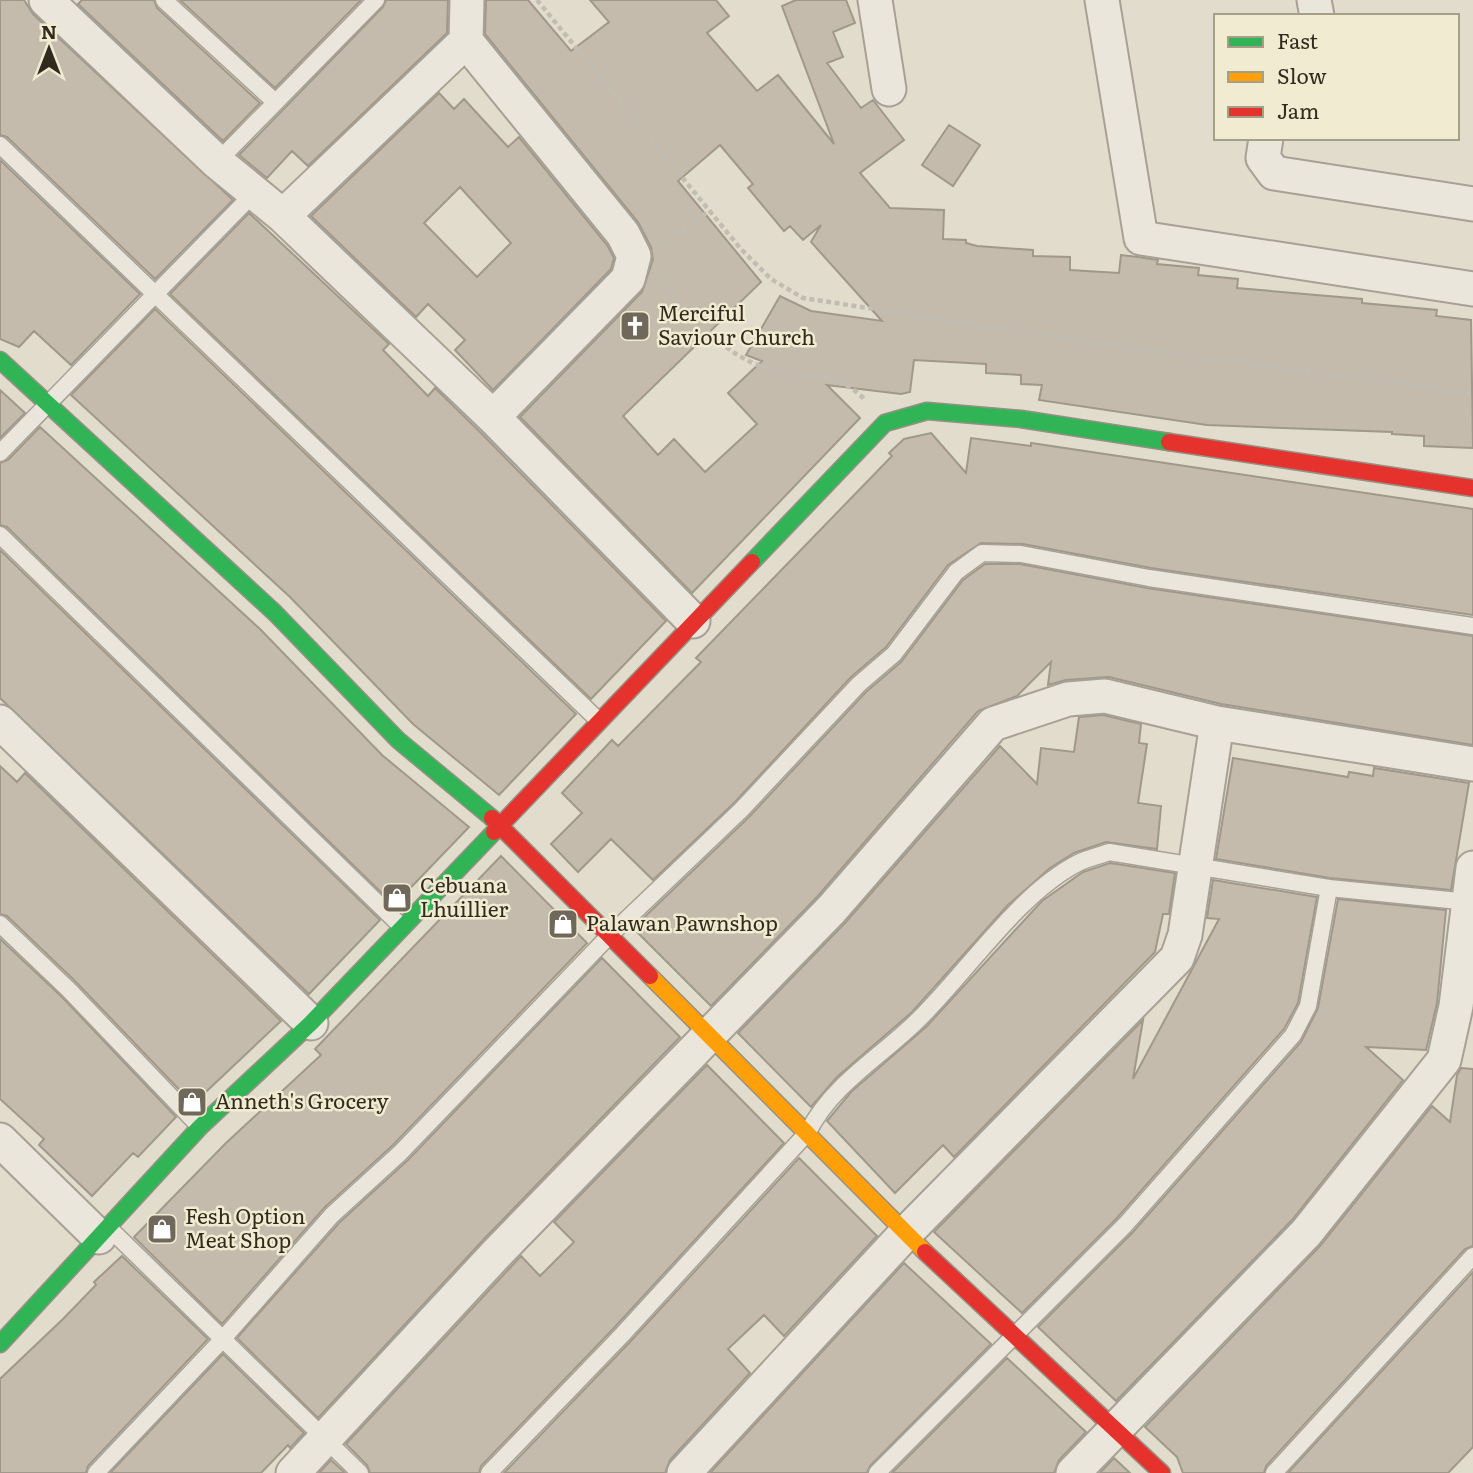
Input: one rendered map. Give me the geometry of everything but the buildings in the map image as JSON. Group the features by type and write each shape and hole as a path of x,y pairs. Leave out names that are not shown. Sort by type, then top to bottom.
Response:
{"street":[{"path":"46,0 217,162 283,216 493,416 693,621"},
{"path":"467,0 466,41 623,234 635,256 628,279 493,416"},
{"path":"875,0 889,89"},
{"path":"1102,0 1137,198 1141,238 1473,289"},
{"path":"283,216 466,41"},
{"path":"1266,140 1263,158 1274,173 1473,204"},
{"path":"0,360 275,613 398,740 502,826 608,937 808,1132 905,1234 1162,1473"},
{"path":"0,1344 200,1127 311,1023 601,723 693,621 885,423 905,415 927,411 1021,419 1473,488"},
{"path":"293,1473 498,1252 831,910 993,724 1068,699 1105,696 1217,723 1473,764"},
{"path":"0,722 311,1023"},
{"path":"684,1473 905,1234 1177,958 1185,935 1217,723"},
{"path":"1073,1473 1118,1430 1306,1233 1444,1060 1456,1006 1473,868"},
{"path":"0,1140 103,1232"}],"lane":[{"path":"164,0 274,101"},
{"path":"217,162 376,0"},
{"path":"0,145 601,723"},
{"path":"0,453 254,193"},
{"path":"0,535 402,926"},
{"path":"96,1473 221,1341 332,1216 400,1153 608,937 741,810 859,684 894,654 956,572 982,553 1021,554 1149,578 1473,626"},
{"path":"489,1473 621,1336 808,1132 818,1113 845,1083 918,1020 1040,892 1078,863 1109,852 1196,864 1329,888 1469,902"},
{"path":"877,1473 1125,1225 1293,1035 1308,1006 1329,888"},
{"path":"0,924 69,990 200,1127"},
{"path":"103,1232 360,1473"},
{"path":"1274,1473 1473,1256"}],"path":[{"path":"537,0 740,248 771,279 803,298 1123,346 1473,393"},
{"path":"709,211 666,243 635,256 728,347 750,362 769,369 821,376 842,385 860,395 885,423"}],"traffic: fast":[{"path":"0,360 275,613 398,740 492,818"},
{"path":"752,562 885,423 927,411 1021,419 1169,442"},
{"path":"0,1344 200,1127 311,1023 494,832"}],"traffic: slow":[{"path":"650,976 925,1252"}],"traffic: jam":[{"path":"1169,442 1473,488"},
{"path":"494,832 752,562"},
{"path":"492,818 650,976"},
{"path":"925,1252 1162,1473"}],"place":[{"name":"Merciful Saviour Church","path":"635,326"},
{"name":"Cebuana Lhuillier","path":"397,898"},
{"name":"Palawan Pawnshop","path":"563,924"},
{"name":"Anneth's Grocery","path":"192,1102"},
{"name":"Fesh Option Meat Shop","path":"162,1229"}]}
